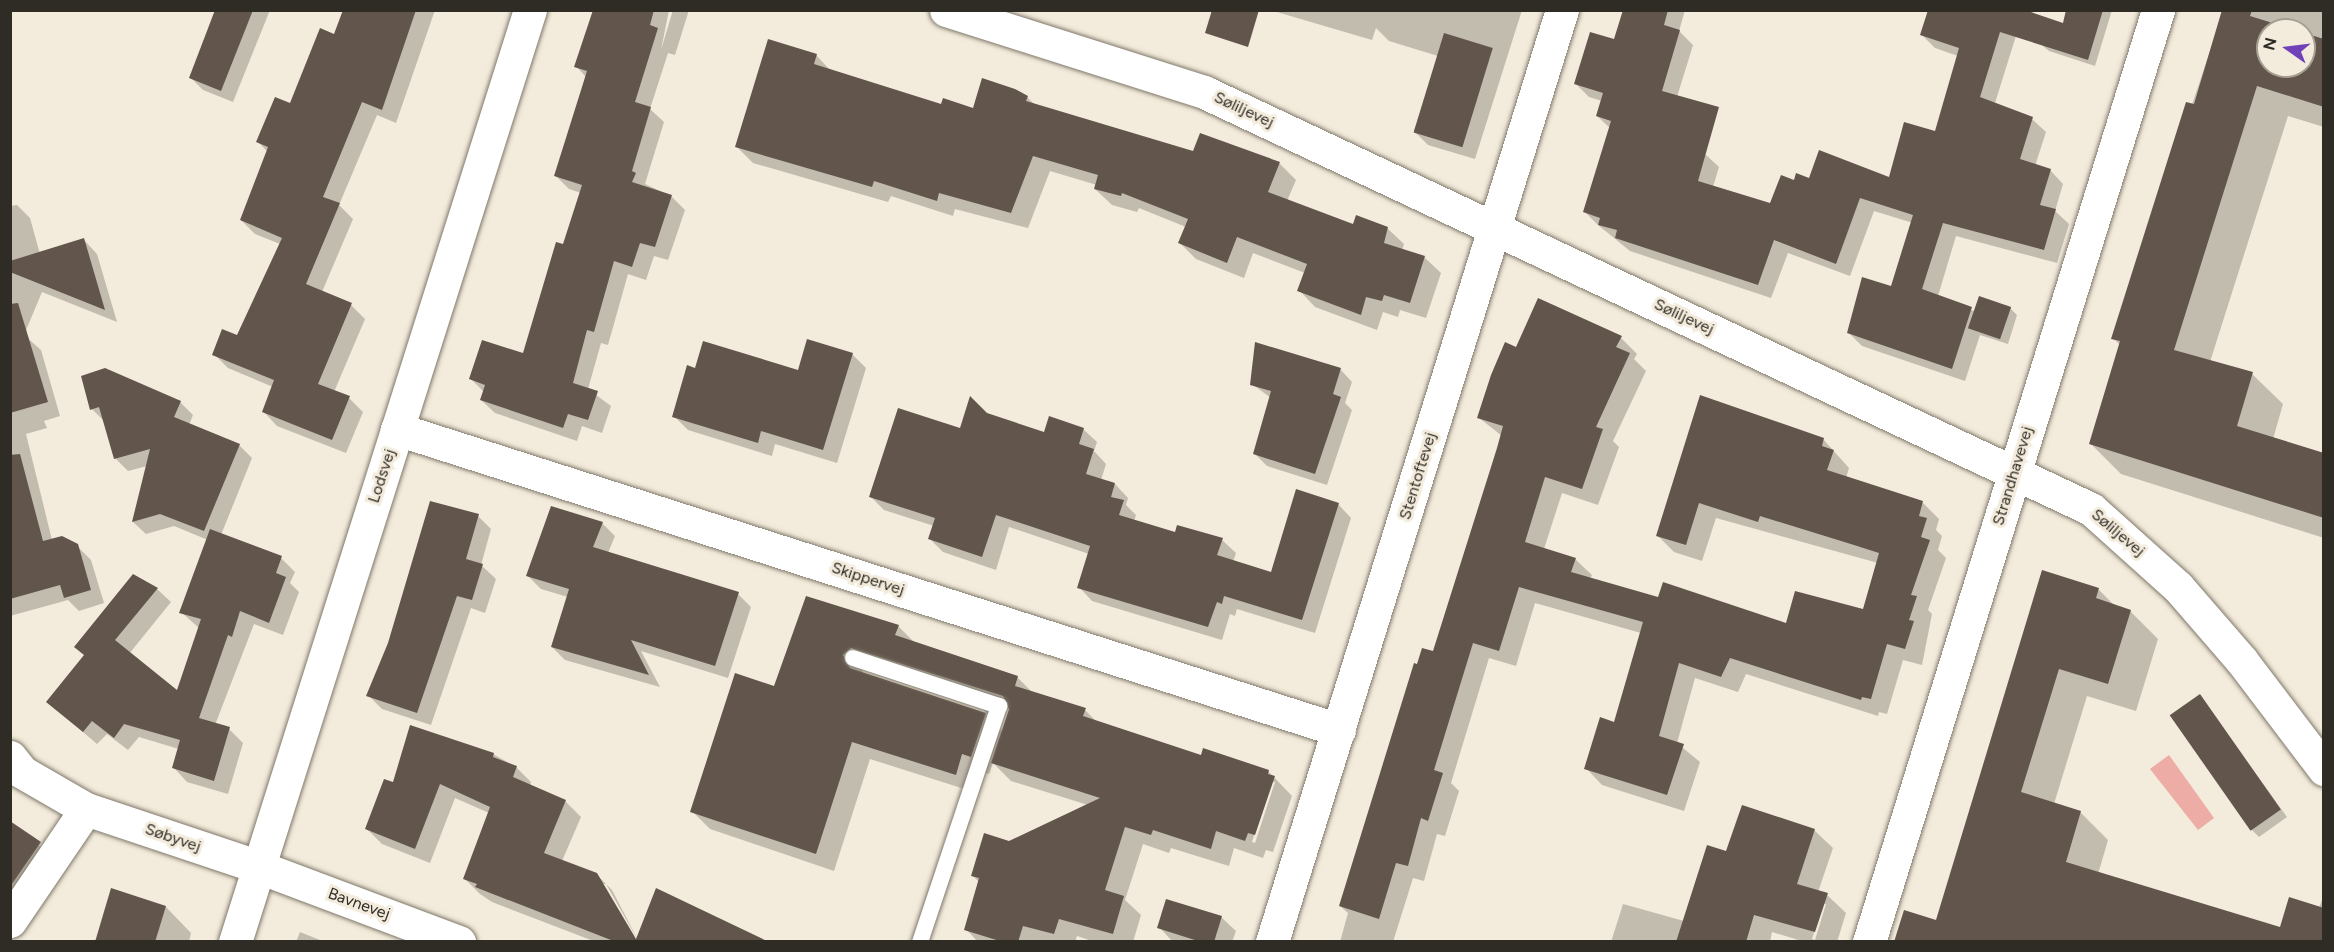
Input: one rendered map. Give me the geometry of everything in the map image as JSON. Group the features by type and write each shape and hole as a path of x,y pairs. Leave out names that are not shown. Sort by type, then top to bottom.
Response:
{"street":[{"name":"Lodsvej","path":"235,942 530,10"},
{"name":"Søliljevej","path":"946,10 980,16 1204,92 2091,509 2160,568 2242,661 2324,769"},
{"name":"Stentoftevej","path":"1272,942 1562,10"},
{"name":"Strandhavevej","path":"1869,942 2158,10"},
{"name":"Skippervej","path":"397,429 1340,729"},
{"name":"Søbyvej","path":"10,757 22,772 87,809 259,867"},
{"path":"10,921 87,809"},
{"name":"Bavnevej","path":"259,867 459,942"}],"lane":[{"path":"853,658 999,706 920,942"}],"shaded area":[{"path":"2169,755 2214,818 2198,830 2150,769"}],"building":[{"path":"215,10 253,10 221,91 189,78"},
{"path":"343,10 416,10 382,110 362,102 323,197 340,203 306,284 352,303 318,384 350,396 332,440 262,412 274,380 212,355 222,329 237,335 282,238 240,220 268,147 256,142 275,97 290,103 320,28 334,34"},
{"path":"593,10 654,10 650,25 658,28 635,102 651,107 632,171 636,173 632,182 672,195 655,247 640,243 632,267 614,261 594,332 587,330 573,383 598,391 588,420 568,414 563,428 480,400 485,385 469,379 482,340 523,353 556,242 563,244 582,185 554,176 587,71 574,67"},
{"path":"1212,10 1259,10 1248,47 1205,33"},
{"path":"1623,10 1668,10 1664,25 1680,30 1662,91 1719,107 1698,181 1770,203 1781,175 1794,180 1796,173 1809,178 1819,150 1889,177 1904,122 1935,131 1959,48 1920,35 1928,10 2025,10 2063,23 2066,10 2103,10 2088,60 2000,32 1980,97 2033,117 2020,159 2051,169 2040,205 2056,209 2044,250 1943,223 1922,289 1972,307 1952,369 1847,333 1862,277 1891,286 1913,215 1860,198 1836,264 1774,240 1758,285 1615,238 1617,230 1598,225 1600,218 1583,212 1611,121 1596,116 1603,93 1574,84 1590,32 1614,39"},
{"path":"2222,10 2252,10 2250,16 2256,18 2256,78 2316,78 2316,37 2324,39 2324,107 2257,86 2174,350 2253,372 2237,426 2324,453 2324,518 2089,444 2120,341 2111,339 2186,102 2194,104"},
{"path":"1444,33 1493,48 1462,147 1414,132"},
{"path":"768,39 817,54 814,64 941,104 943,98 973,108 982,78 1015,89 1028,96 1026,101 1193,151 1200,133 1280,162 1268,192 1353,224 1356,215 1388,227 1384,243 1425,256 1410,303 1384,295 1382,301 1366,297 1361,315 1297,291 1307,264 1237,237 1227,263 1178,243 1188,219 1122,193 1121,196 1094,189 1098,175 1033,156 1011,213 939,193 937,201 874,181 872,187 735,147"},
{"path":"84,238 105,310 10,272 10,261"},
{"path":"1979,296 2011,307 2000,339 1968,328"},
{"path":"1538,298 1622,336 1616,347 1630,353 1596,427 1603,429 1582,489 1545,477 1525,542 1576,558 1571,572 1658,597 1663,582 1786,623 1795,591 1863,609 1879,553 1760,516 1758,522 1699,503 1686,545 1656,536 1700,395 1824,438 1822,446 1834,450 1827,470 1923,501 1919,516 1927,518 1921,537 1930,540 1911,595 1917,596 1909,620 1914,621 1905,649 1887,644 1871,699 1862,697 1861,700 1730,658 1721,677 1679,663 1659,736 1684,744 1667,795 1584,769 1600,717 1614,722 1643,622 1519,587 1499,651 1473,643 1434,770 1443,773 1428,821 1421,818 1408,866 1396,863 1379,919 1339,906 1414,663 1417,664 1422,648 1433,651 1497,448 1503,426 1477,418 1491,375 1505,342 1516,347"},
{"path":"18,303 48,402 10,413 10,304"},
{"path":"807,339 853,353 823,450 761,431 758,443 672,417 687,365 695,368 703,341 798,370"},
{"path":"1255,342 1341,368 1333,394 1341,397 1315,474 1253,454 1271,391 1250,385"},
{"path":"105,368 181,401 174,417 240,444 204,531 160,514 132,522 150,449 114,459 99,407 90,410 81,376"},
{"path":"970,396 987,413 1044,432 1049,416 1084,428 1079,444 1094,449 1086,474 1115,483 1111,497 1124,500 1119,515 1175,532 1177,525 1223,538 1217,555 1271,572 1296,489 1339,503 1302,620 1224,596 1222,604 1217,602 1208,627 1077,588 1090,546 996,515 982,557 928,539 935,518 869,497 898,408 960,428"},
{"path":"20,454 43,541 62,536 78,544 91,590 64,598 60,585 10,599 10,455"},
{"path":"430,501 479,514 466,559 483,564 472,600 457,596 417,713 366,696 388,643"},
{"path":"551,506 603,522 593,547 739,592 715,666 631,640 649,675 551,647 569,589 526,576"},
{"path":"210,529 282,556 276,573 286,577 269,623 240,611 232,637 228,635 199,718 230,727 214,781 172,768 180,740 124,724 114,738 92,721 83,732 46,702 84,655 74,647 133,574 158,588 115,640 177,690 201,619 179,613"},
{"path":"2042,570 2099,588 2096,598 2131,610 2108,684 2059,669 2021,792 2081,811 2066,862 2280,927 2289,897 2324,908 2324,942 1894,942 1904,910 1936,920"},
{"path":"806,596 899,625 895,635 1018,676 1015,686 1086,708 1083,716 1201,755 1203,748 1269,770 1268,774 1275,776 1255,835 1248,833 1245,841 1216,831 1211,849 1153,830 1151,835 1125,827 1105,890 1124,896 1113,934 1059,919 1054,934 1023,926 1018,942 1003,942 964,930 979,878 971,876 984,833 1009,841 1100,798 991,763 1009,709 1003,696 851,648 843,655 850,668 986,713 971,757 962,754 956,775 852,742 816,854 690,812 735,673 774,686"},
{"path":"2200,694 2281,810 2251,831 2170,715"},
{"path":"410,725 494,753 493,757 517,766 513,777 566,800 544,853 597,873 636,939 656,888 769,942 616,942 475,887 477,884 463,879 490,807 440,784 415,849 365,829 384,779 393,782"},
{"path":"1742,805 1815,829 1797,884 1828,893 1815,932 1754,915 1746,942 1676,942 1707,845 1726,851"},
{"path":"10,821 41,842 10,887"},
{"path":"111,888 166,906 155,942 95,942"},
{"path":"1166,899 1222,916 1214,942 1201,942 1157,928"}]}
